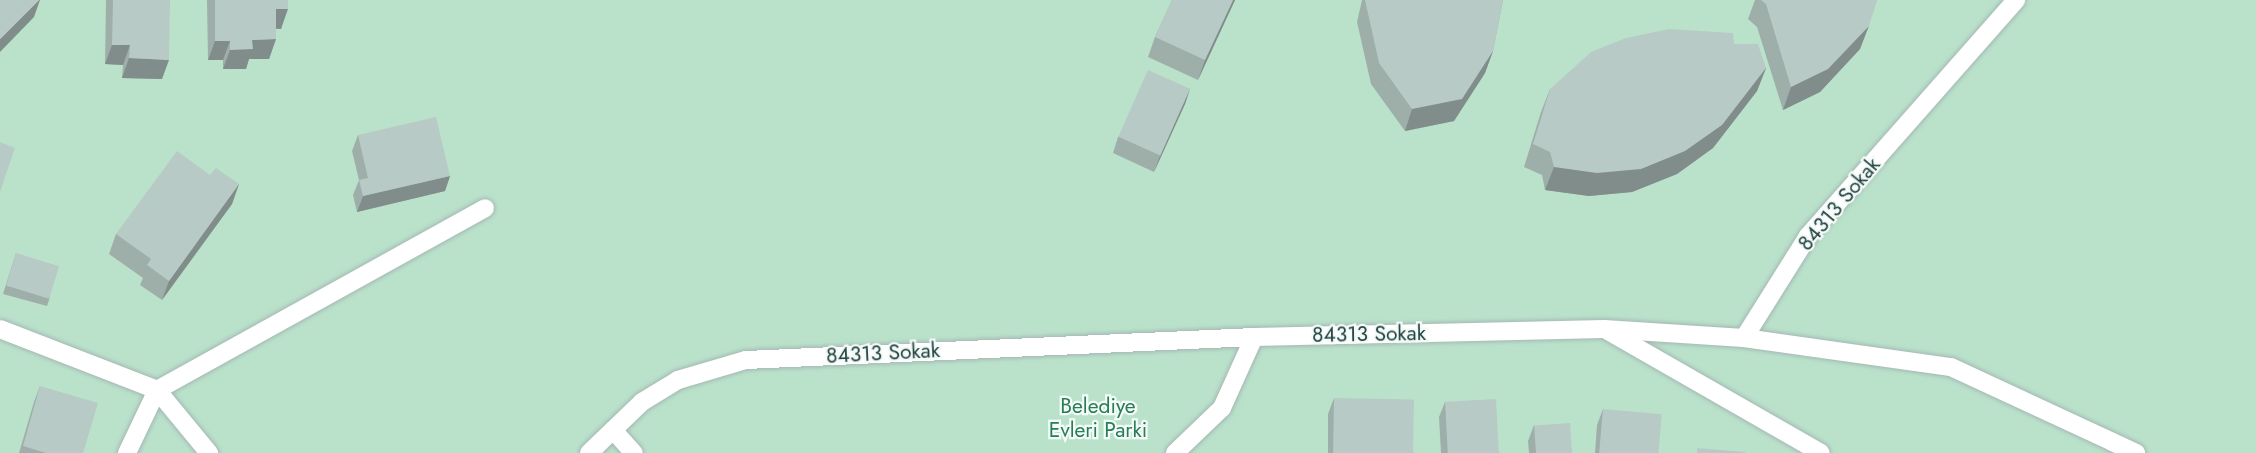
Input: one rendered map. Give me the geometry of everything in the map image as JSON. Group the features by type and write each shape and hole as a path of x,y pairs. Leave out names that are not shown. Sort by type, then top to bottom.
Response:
{"street":[{"name":"84313 Sokak","path":"589,453 642,402 678,380 746,360 1254,337 1604,329 1744,338 1808,236 2016,0"},
{"path":"127,453 157,390 485,208"},
{"path":"0,329 157,390 209,453"},
{"path":"1604,329 1821,453"},
{"path":"1175,453 1222,408 1254,337"},
{"path":"1744,338 1951,367 2136,453"},
{"path":"613,430 634,453"}],"green space":[{"name":"Belediye Evleri Parki","path":"0,0 2256,0 2256,453 0,453"}],"building":[{"path":"0,0 39,0 0,39"},
{"path":"113,0 170,0 169,60 129,58 130,45 112,45"},
{"path":"215,0 288,0 288,9 276,9 276,39 252,40 253,49 230,50 230,41 215,41"},
{"path":"1172,0 1233,0 1205,60 1155,37"},
{"path":"1365,0 1503,0 1493,51 1462,99 1412,109 1379,63"},
{"path":"1761,0 1877,0 1869,26 1828,69 1791,87 1766,4"},
{"path":"1669,29 1733,33 1734,44 1758,44 1766,68 1722,125 1685,151 1641,169 1597,173 1554,167 1550,152 1533,144 1550,89 1591,52 1626,38"},
{"path":"1148,70 1190,89 1160,155 1118,137"},
{"path":"436,117 450,176 363,196 359,180 368,178 358,135"},
{"path":"0,142 15,148 0,192"},
{"path":"177,151 210,175 216,168 239,184 169,281 147,265 151,259 116,234"},
{"path":"16,253 59,266 49,299 6,286"},
{"path":"40,386 98,403 83,453 46,453 23,446"},
{"path":"1334,398 1414,399 1413,453 1333,453"},
{"path":"1496,399 1499,453 1448,453 1445,402"},
{"path":"1603,409 1662,414 1658,453 1599,453"},
{"path":"1570,423 1572,453 1536,453 1534,426"},
{"path":"1697,448 1745,452 1745,453 1697,453"}]}
